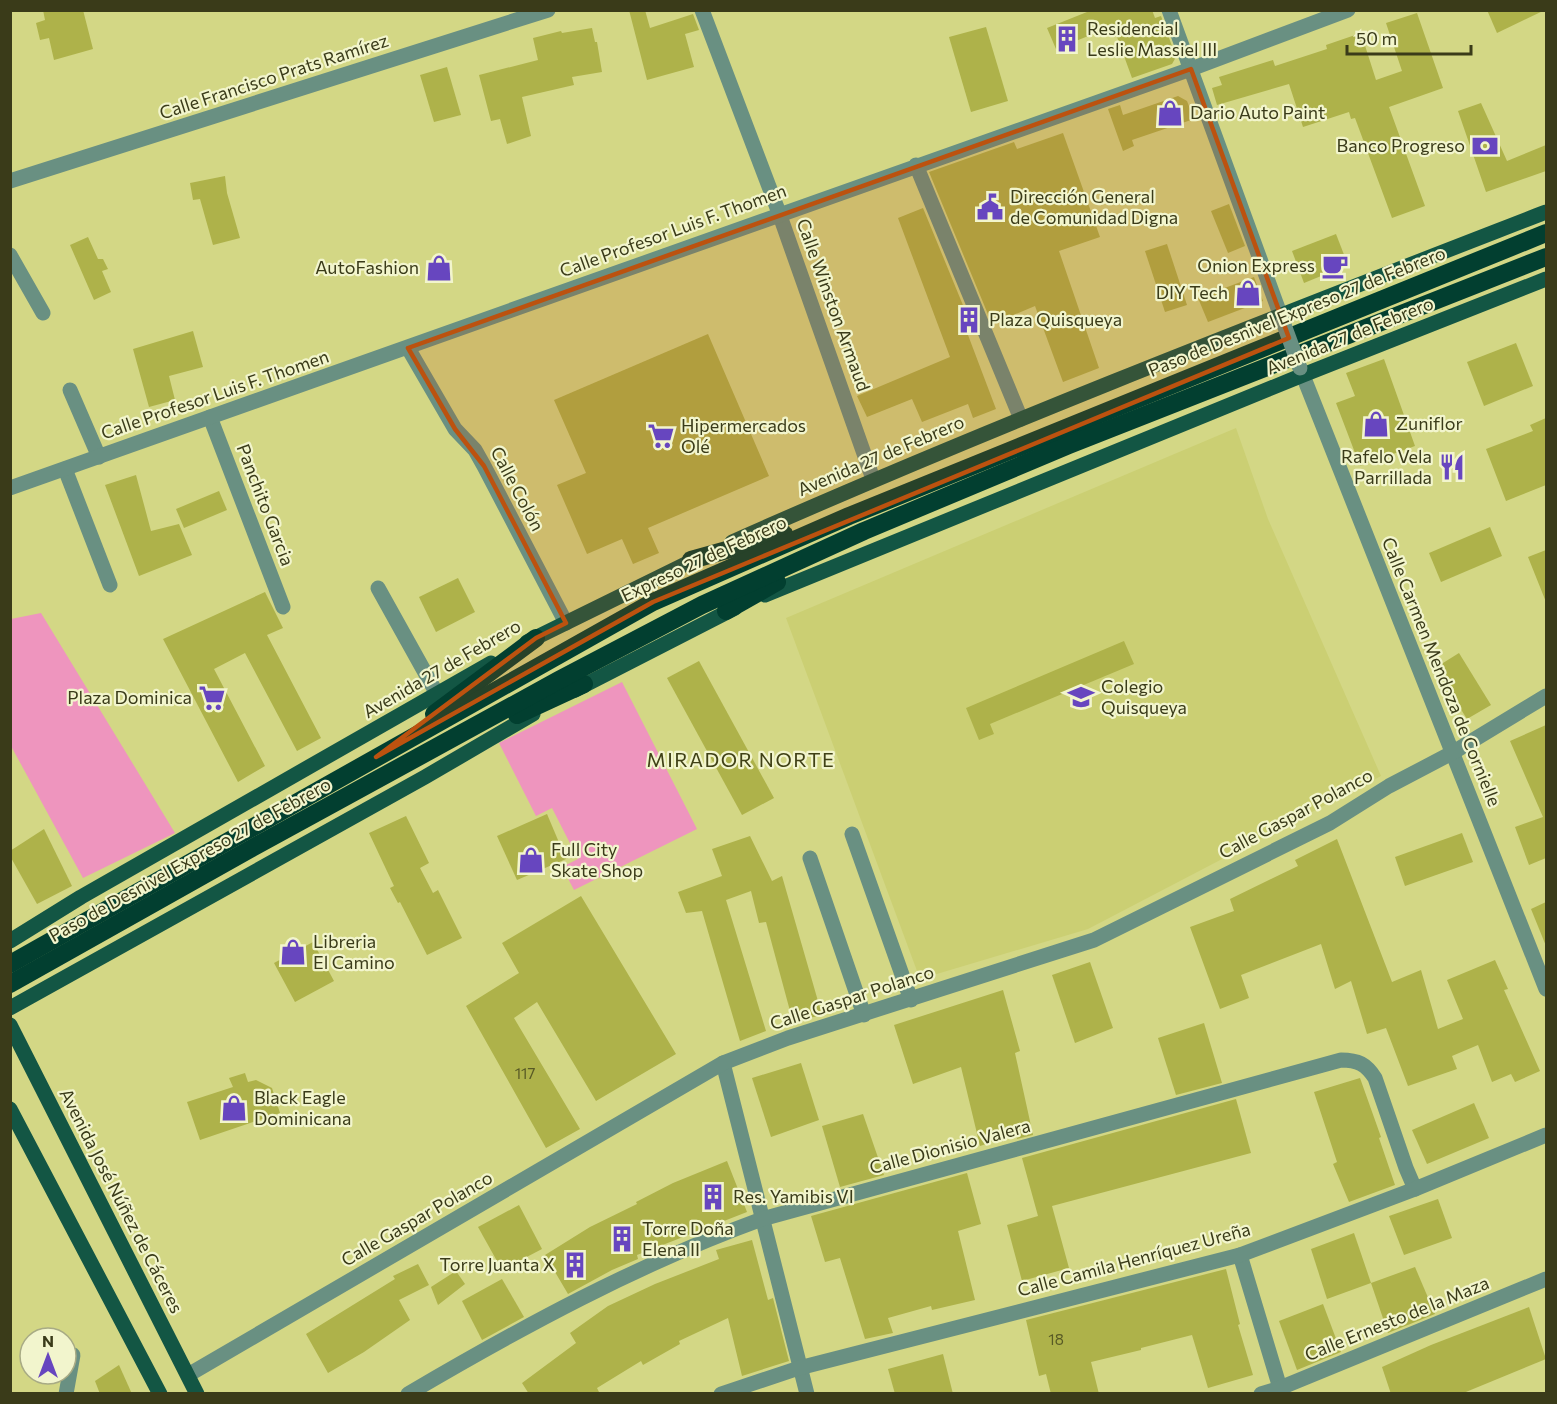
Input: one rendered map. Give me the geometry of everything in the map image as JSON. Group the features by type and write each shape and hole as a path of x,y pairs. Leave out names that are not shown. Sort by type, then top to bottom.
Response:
{"highway":[{"name":"Paso de Desnivel Expreso 27 de Febrero","path":"1066,438 1546,233"},
{"path":"390,774 559,680 702,605 1066,438 1546,257"},
{"name":"Expreso 27 de Febrero","path":"376,757 653,602 849,516 1066,438"},
{"path":"691,560 849,516"},
{"path":"726,611 864,531"},
{"path":"376,757 536,638"},
{"path":"390,774 584,684"},
{"name":"Paso de Desnivel Expreso 27 de Febrero","path":"10,963 376,757"},
{"name":"Paso de Desnivel Expreso 27 de Febrero","path":"10,984 252,848 390,774"}],"main road":[{"name":"Avenida 27 de Febrero","path":"10,941 81,897 536,638 691,560 873,479 1546,212"},
{"name":"Avenida 27 de Febrero","path":"10,1008 425,777 584,684 726,611 1301,372 1546,279"},
{"name":"Avenida José Núñez de Cáceres","path":"10,1025 197,1394"},
{"path":"10,1109 160,1394"}],"street":[{"name":"Calle Francisco Prats Ramírez","path":"10,181 548,10"},
{"name":"Calle Winston Armaud","path":"702,10 779,213 873,479"},
{"path":"1169,10 1281,319"},
{"name":"Calle Profesor Luis F. Thomen","path":"10,488 408,348 779,213 1191,69 1348,10"},
{"path":"916,165 1021,419"},
{"path":"10,255 43,313"},
{"name":"Calle Carmen Mendoza de Cornielle","path":"1281,319 1546,989"},
{"name":"Calle Colón","path":"408,348 455,429 475,450 566,623"},
{"path":"70,390 99,457"},
{"name":"Panchito Garcia","path":"210,417 283,607"},
{"path":"65,469 110,585"},
{"path":"378,588 437,694"},
{"name":"Calle Gaspar Polanco","path":"188,1375 723,1063 788,1038 1094,940 1321,828 1389,786 1452,753 1546,696"},
{"path":"852,834 910,1000"},
{"path":"810,858 864,1015"},
{"name":"Calle Dionisio Valera","path":"408,1394 480,1351 623,1276 684,1249 762,1219 1341,1060 1354,1060 1368,1066 1375,1078 1415,1189"},
{"path":"723,1063 807,1394"},
{"name":"Calle Camila Henríquez Ureña","path":"721,1394 799,1368 1240,1255 1415,1189 1546,1135"},
{"path":"1240,1255 1280,1388"},
{"name":"Calle Ernesto de la Maza","path":"1261,1394 1546,1279"}],"highlighted area":[{"path":"1191,69 1289,338 653,602 376,757 536,638 566,623 484,466 455,429 408,348"}],"shaded area":[{"name":"Colegio Quisqueya","path":"1236,428 1268,519 1381,776 1088,929 920,979 786,618"},
{"path":"41,613 175,833 83,878 11,746 11,619"},
{"path":"622,682 697,829 574,890 562,867 578,859 552,808 536,816 499,743"}],"building":[{"path":"43,10 83,10 93,49 54,60 49,38 40,40 36,23 45,20"},
{"path":"629,10 645,10 650,28 693,14 699,30 685,34 694,67 647,80"},
{"path":"1092,10 1152,10 1155,18 1161,16 1176,57 1172,64 1132,78 1113,26 1056,49 1047,28"},
{"path":"1487,10 1545,10 1497,33"},
{"path":"1417,13 1443,88 1389,107 1425,206 1392,218 1355,118 1351,119 1349,112 1303,127 1289,84 1217,105 1212,88 1222,85 1219,77 1273,60 1275,66 1327,49 1326,45 1361,33 1376,80 1402,71 1386,23"},
{"path":"986,27 1008,101 971,112 949,37"},
{"path":"592,28 602,72 572,77 574,85 522,97 531,136 507,144 500,119 491,121 479,75 538,60 533,38 561,31 562,33"},
{"path":"447,67 461,115 434,122 420,75"},
{"path":"1178,96 1187,101 1194,119 1132,140 1134,146 1123,151 1108,109 1120,105 1123,115"},
{"name":"Banco Progreso","path":"1481,103 1507,161 1546,145 1546,171 1486,192 1458,111"},
{"path":"1063,133 1100,237 1059,251 1099,368 1063,382 1035,306 992,324 929,172 1014,142 1017,149"},
{"path":"225,176 227,193 240,238 213,245 200,199 193,200 190,183"},
{"path":"1229,204 1245,246 1228,253 1211,211"},
{"path":"923,208 974,332 968,335 996,409 973,418 968,404 922,422 912,399 867,417 857,396 950,357 898,218"},
{"path":"1336,234 1348,265 1304,283 1292,251"},
{"path":"88,237 98,259 103,259 108,269 102,271 111,292 94,300 70,245"},
{"path":"1167,244 1187,305 1165,312 1145,251"},
{"path":"1254,277 1263,301 1208,322 1198,298"},
{"path":"193,331 203,367 169,376 175,400 149,407 133,349"},
{"name":"Hipermercados Olé","path":"708,334 769,476 648,528 659,553 633,564 622,539 587,554 557,485 586,473 554,400"},
{"path":"1516,343 1533,386 1484,406 1467,362"},
{"name":"Zuniflor","path":"1384,359 1415,446 1360,466 1336,403 1355,396 1346,373"},
{"path":"1546,418 1546,485 1506,501 1486,449 1533,431 1530,425"},
{"path":"136,475 151,531 179,524 192,555 139,576 105,485"},
{"path":"219,491 227,510 184,528 176,509"},
{"path":"1490,527 1502,556 1441,582 1429,553"},
{"path":"1546,550 1546,602 1528,557"},
{"path":"458,578 475,612 436,632 419,597"},
{"name":"Plaza Dominica","path":"265,592 283,628 267,635 321,738 297,751 245,653 214,669 265,766 238,782 163,639"},
{"path":"1124,641 1134,664 990,724 994,734 979,740 966,708"},
{"path":"1459,653 1491,705 1467,719 1435,668"},
{"path":"699,661 774,798 742,815 667,678"},
{"path":"1546,725 1546,858 1529,865 1515,827 1543,817 1510,741"},
{"path":"547,814 566,859 517,880 497,836"},
{"path":"406,816 429,863 420,868 433,893 438,890 462,938 427,955 400,902 398,903 390,888 394,886 369,833"},
{"path":"44,829 72,886 37,904 10,856 10,851"},
{"path":"1462,833 1473,862 1405,886 1395,857"},
{"path":"750,836 772,881 782,876 822,1015 793,1022 766,922 759,923 751,891 726,900 766,1031 740,1041 702,911 686,913 678,892 722,876 712,849"},
{"path":"1337,839 1392,982 1421,970 1438,1029 1463,1019 1447,980 1495,960 1508,989 1504,990 1540,1071 1515,1082 1511,1074 1492,1082 1478,1045 1452,1056 1457,1069 1408,1086 1386,1028 1367,1034 1351,981 1335,989 1321,944 1241,975 1249,998 1220,1009 1190,927 1234,911 1230,899 1298,866 1295,860"},
{"path":"581,896 676,1054 596,1101 537,1002 514,1018 580,1129 546,1148 466,1006 519,973 502,943"},
{"path":"1546,902 1546,946 1531,909"},
{"path":"313,942 334,981 295,1002 274,963"},
{"path":"1090,962 1113,1028 1075,1043 1052,975"},
{"path":"1003,990 1020,1051 1015,1053 1033,1135 1017,1139 1016,1134 980,1146 961,1067 913,1084 894,1025"},
{"path":"1204,1023 1222,1083 1176,1095 1158,1038"},
{"path":"801,1063 819,1120 771,1137 752,1078"},
{"name":"Black Eagle Dominicana","path":"245,1073 248,1082 256,1080 272,1088 280,1113 200,1140 187,1102 233,1087 229,1078"},
{"path":"1360,1078 1395,1185 1349,1202 1333,1164 1337,1162 1314,1092"},
{"path":"1236,1099 1251,1153 1052,1206 1069,1268 1022,1281 1007,1225 1038,1216 1022,1158"},
{"path":"1474,1103 1489,1138 1427,1164 1412,1130"},
{"path":"863,1114 884,1175 840,1187 822,1126"},
{"path":"727,1161 747,1212 637,1255 638,1259 568,1294 545,1255 590,1227 637,1204 636,1202 673,1183"},
{"path":"967,1173 981,1224 958,1231 975,1300 932,1310 931,1306 888,1318 893,1333 865,1339 840,1258 825,1262 811,1216"},
{"path":"1438,1199 1452,1238 1404,1255 1389,1216"},
{"path":"519,1205 542,1249 502,1270 478,1227"},
{"path":"1354,1233 1371,1283 1327,1299 1311,1249"},
{"path":"752,1240 768,1300 773,1298 789,1361 742,1376 728,1318 679,1341 680,1344 643,1365 641,1361 597,1388 600,1394 529,1394 522,1383 576,1343 570,1333 608,1306 655,1284 719,1259 716,1250"},
{"path":"418,1264 429,1285 399,1300 410,1320 364,1352 328,1373 306,1334 395,1279 393,1276"},
{"path":"1415,1267 1435,1314 1388,1333 1371,1283"},
{"path":"1226,1269 1240,1324 1238,1325 1253,1375 1208,1388 1192,1335 1091,1362 1099,1394 1051,1394 1046,1374 1039,1376 1026,1320"},
{"path":"456,1271 465,1284 438,1305 431,1287"},
{"path":"502,1279 524,1317 482,1340 462,1301"},
{"path":"1323,1304 1341,1352 1297,1370 1279,1321"},
{"path":"1529,1307 1546,1359 1461,1394 1391,1394 1382,1367 1431,1345"},
{"path":"943,1354 953,1394 895,1394 888,1369"},
{"path":"119,1365 132,1394 100,1394 95,1381"}],"place":[{"name":"Residencial Leslie Massiel III","path":"1067,39"},
{"name":"Dario Auto Paint","path":"1170,113"},
{"name":"Banco Progreso","path":"1485,146"},
{"name":"Dirección General de Comunidad Digna","path":"990,207"},
{"name":"Onion Express","path":"1335,266"},
{"name":"AutoFashion","path":"439,268"},
{"name":"DIY Tech","path":"1248,293"},
{"name":"Plaza Quisqueya","path":"969,320"},
{"name":"Zuniflor","path":"1376,424"},
{"name":"Hipermercados Olé","path":"661,436"},
{"name":"Rafelo Vela Parrillada","path":"1452,467"},
{"name":"Colegio Quisqueya","path":"1081,697"},
{"name":"Plaza Dominica","path":"212,698"},
{"name":"Full City Skate Shop","path":"531,860"},
{"name":"Libreria El Camino","path":"293,952"},
{"name":"Black Eagle Dominicana","path":"234,1108"},
{"name":"Res. Yamibis VI","path":"713,1197"},
{"name":"Torre Doña Elena II","path":"622,1239"},
{"name":"Torre Juanta X","path":"575,1265"}],"district":[{"name":"MIRADOR NORTE","path":"741,760"}]}
